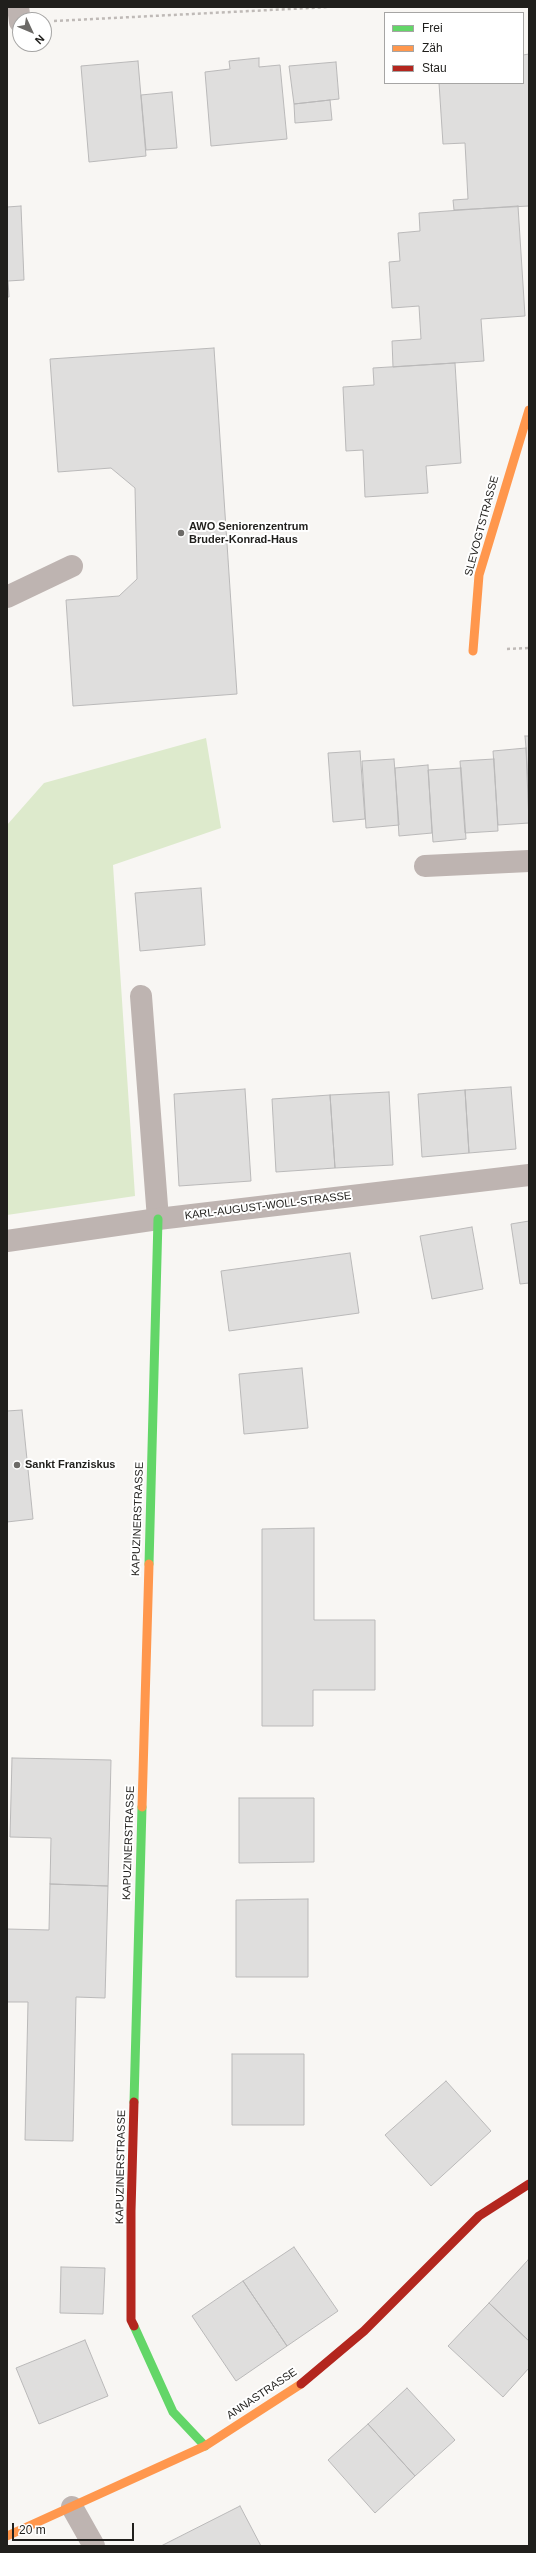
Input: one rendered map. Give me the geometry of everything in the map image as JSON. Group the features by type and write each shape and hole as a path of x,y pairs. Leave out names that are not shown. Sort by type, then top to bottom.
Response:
{"street":[{"name":"SLEVOGTSTRASSE","path":"472,652 479,575 529,410"},
{"path":"7,597 72,566"},
{"path":"425,866 529,861"},
{"path":"141,996 158,1219"},
{"name":"KARL-AUGUST-WOLL-STRASSE","path":"7,1240 158,1219 529,1175"},
{"name":"KAPUZINERSTRASSE","path":"158,1219 131,2211 131,2320 172,2412 205,2446"},
{"name":"ANNASTRASSE","path":"7,2536 205,2446 292,2392 364,2331 479,2216 529,2184"},
{"path":"72,2507 94,2546"}],"path":[{"path":"52,21 329,7"}],"green space":[{"path":"206,738 221,828 113,865 135,1196 7,1215 7,825 44,783"}],"building":[{"path":"529,54 529,206 454,210 453,200 468,199 465,143 443,144 439,84 524,84 524,55"},
{"path":"259,58 259,67 280,65 287,139 211,146 205,72 230,69 229,61"},
{"path":"138,61 146,156 89,162 81,66"},
{"path":"336,62 339,99 294,104 289,66"},
{"path":"172,92 177,148 146,150 141,95"},
{"path":"330,100 332,120 295,123 294,104"},
{"path":"21,206 24,280 8,281 9,297 7,297 7,207"},
{"path":"518,206 525,316 481,319 484,361 393,367 392,341 421,339 419,306 392,308 389,262 400,261 398,233 420,231 419,213"},
{"name":"AWO Seniorenzentrum Bruder-Konrad-Haus","path":"214,348 237,694 73,706 66,600 119,596 137,579 135,488 111,468 58,472 50,359"},
{"path":"455,363 461,463 426,466 428,493 365,497 363,450 346,451 343,387 374,385 373,368"},
{"path":"525,736 529,736 529,798 526,748"},
{"path":"526,748 529,823 498,825 493,751"},
{"path":"360,751 365,819 333,822 328,753"},
{"path":"394,759 399,825 366,828 362,761"},
{"path":"494,759 498,831 465,833 460,761"},
{"path":"428,765 432,833 399,836 395,768"},
{"path":"461,768 466,839 433,842 428,770"},
{"path":"201,888 205,945 140,951 135,893"},
{"path":"511,1087 516,1149 469,1153 465,1090"},
{"path":"245,1089 251,1181 179,1186 174,1094"},
{"path":"465,1090 469,1153 422,1157 418,1094"},
{"path":"389,1092 393,1165 335,1168 330,1095"},
{"path":"330,1095 335,1168 276,1172 272,1099"},
{"path":"529,1221 529,1283 520,1284 511,1224"},
{"path":"472,1227 483,1289 432,1299 420,1236"},
{"path":"350,1253 359,1313 229,1331 221,1271"},
{"path":"302,1368 308,1428 244,1434 239,1374"},
{"name":"Sankt Franziskus","path":"22,1410 33,1519 7,1522 7,1411"},
{"path":"314,1528 314,1620 375,1620 375,1690 313,1690 313,1726 262,1726 262,1529"},
{"path":"12,1758 111,1760 108,1886 50,1884 51,1838 10,1837"},
{"path":"239,1798 314,1798 314,1862 239,1863"},
{"path":"50,1884 108,1886 105,1998 76,1997 73,2141 25,2140 28,2002 7,2002 7,1929 49,1930"},
{"path":"308,1899 308,1977 236,1977 236,1900"},
{"path":"232,2054 304,2054 304,2125 232,2125"},
{"path":"446,2081 491,2131 431,2186 385,2135"},
{"path":"294,2247 338,2311 287,2346 243,2281"},
{"path":"528,2260 529,2261 529,2341 489,2303"},
{"path":"61,2267 105,2268 103,2314 60,2313"},
{"path":"243,2281 287,2346 236,2381 192,2316"},
{"path":"489,2303 529,2341 529,2368 503,2397 448,2346"},
{"path":"85,2340 108,2396 39,2424 16,2368"},
{"path":"407,2388 455,2440 415,2476 368,2424"},
{"path":"368,2424 415,2476 375,2513 328,2460"},
{"path":"240,2506 261,2546 161,2546"}],"traffic: fast":[{"path":"149,1564 158,1219"},
{"path":"134,2102 142,1807"},
{"path":"134,2326 173,2412 205,2446"}],"traffic: slow":[{"path":"473,651 479,575 529,410"},
{"path":"142,1807 149,1564"},
{"path":"7,2536 205,2446 301,2384"}],"traffic: jam":[{"path":"134,2102 131,2211 131,2320 134,2326"},
{"path":"301,2384 364,2331 479,2216 529,2184"}],"place":[{"name":"AWO Seniorenzentrum Bruder-Konrad-Haus","path":"181,533"},
{"name":"Sankt Franziskus","path":"17,1465"}]}
